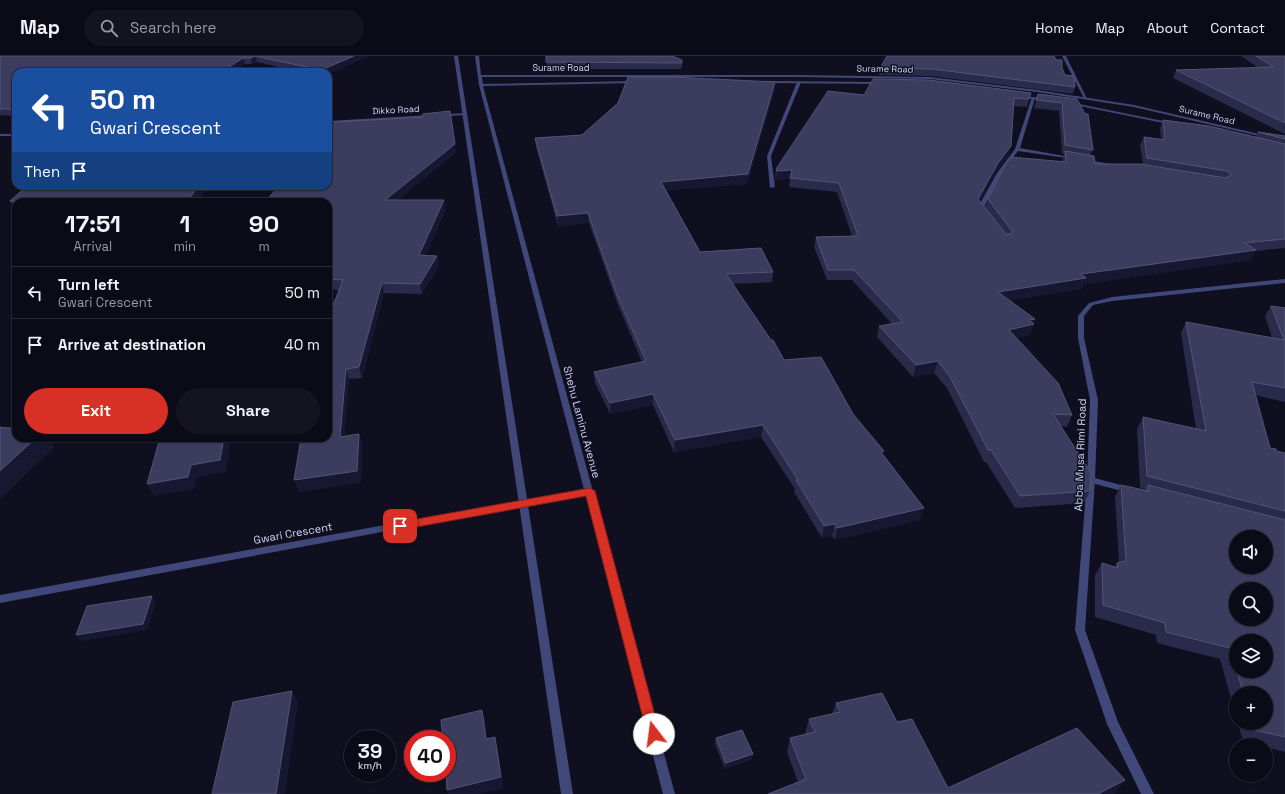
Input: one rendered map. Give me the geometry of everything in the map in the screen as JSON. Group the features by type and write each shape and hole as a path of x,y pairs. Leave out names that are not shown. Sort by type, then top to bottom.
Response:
{"street":[{"path":"456,56 567,794"},
{"name":"Shehu Laminu Avenue","path":"477,56 480,80 670,794"},
{"path":"1064,56 1086,98"},
{"name":"Surame Road","path":"480,80 888,76 966,82 1086,98 1134,106 1285,141"},
{"name":"Surame Road","path":"480,80 644,82"},
{"name":"Surame Road","path":"760,82 886,83"},
{"path":"772,187 769,156 799,82"},
{"path":"1011,94 1054,101"},
{"path":"988,220 980,209 999,173 1017,149 1033,98"},
{"name":"Surame Road","path":"1061,102 1177,125"},
{"name":"Dikko Road","path":"332,122 464,114"},
{"path":"0,135 12,135"},
{"path":"1017,149 1119,166"},
{"name":"Abba Musa Rimi Road","path":"1148,794 1113,724 1080,630 1091,480 1094,400 1081,338 1081,316 1091,304 1112,299 1285,281"},
{"path":"1091,480 1138,492"},
{"name":"Gwari Crescent","path":"0,599 590,491"}],"building":[{"path":"0,56 255,56 251,58 243,58 227,68 12,68 12,109 0,109"},
{"path":"255,56 354,56 326,68 312,68"},
{"path":"546,56 672,56 682,60 682,63 546,62"},
{"path":"887,56 1054,56 1056,60 1062,60 1062,68 1065,75 1074,76 1075,87 932,69 880,68"},
{"path":"1256,56 1285,56 1285,123 1176,70 1274,67"},
{"path":"628,77 672,77 775,82 748,174 661,182 700,252 761,248 773,272 726,274 771,340 773,340 784,360 821,357 853,414 884,451 881,452 924,508 837,528 835,524 824,526 796,480 798,480 763,425 675,440 653,394 610,403 594,372 646,361 617,295 588,213 557,216 535,138 582,135 618,103"},
{"path":"873,79 929,80 1031,93 1029,99 1014,98 1011,146 998,163 978,199 1006,234 1012,234 1012,231 988,199 1005,165 1011,157 1066,162 1065,151 1094,156 1095,164 1140,164 1226,178 1231,175 1227,171 1147,158 1144,137 1165,140 1163,120 1209,126 1285,144 1285,239 1244,243 1256,250 1081,274 1086,278 998,292 1035,319 1029,320 1034,324 1009,330 1058,383 1072,415 1053,414 1091,473 1090,491 1020,496 991,450 988,450 950,377 938,361 916,365 879,326 903,322 854,270 828,270 816,237 858,236 839,183 790,178 792,170 777,171 776,169 828,91 864,95"},
{"path":"1038,94 1077,99 1085,114 1088,114 1093,150 1065,145 1062,103 1036,100"},
{"path":"450,111 455,144 385,200 444,200 419,255 437,256 420,284 382,283 359,367 346,369 340,437 359,434 357,471 294,480 300,442 332,442 332,308 343,280 332,279 332,198 268,198 276,190 332,190 332,126 336,122 422,117 423,114"},
{"path":"1258,132 1285,136 1285,139"},
{"path":"22,190 195,190 190,198 13,198"},
{"path":"1271,306 1285,308 1285,388 1252,382 1270,448 1285,453 1285,511 1147,476 1143,417 1206,431 1186,322 1284,340"},
{"path":"0,427 12,428 12,442 32,442 0,471"},
{"path":"159,442 223,442 220,460 191,465 188,477 147,484"},
{"path":"1121,485 1148,491 1148,485 1285,520 1285,737 1254,730 1273,730 1273,686 1241,686 1239,678 1273,678 1273,634 1229,634 1229,648 1166,632 1165,623 1103,605 1102,563 1118,568 1117,563 1126,561"},
{"path":"152,596 143,624 76,635 87,606"},
{"path":"292,691 276,794 212,794 233,702"},
{"path":"882,693 897,722 912,719 948,788 1077,728 1125,780 1098,794 768,794 806,779 790,738 815,732 809,719 840,712 836,703"},
{"path":"482,710 486,739 495,737 501,777 447,790 447,782 456,782 456,730 442,730 441,720"},
{"path":"742,730 753,754 726,763 716,738"}],"route":[{"path":"400,526 590,491 654,734"}]}
